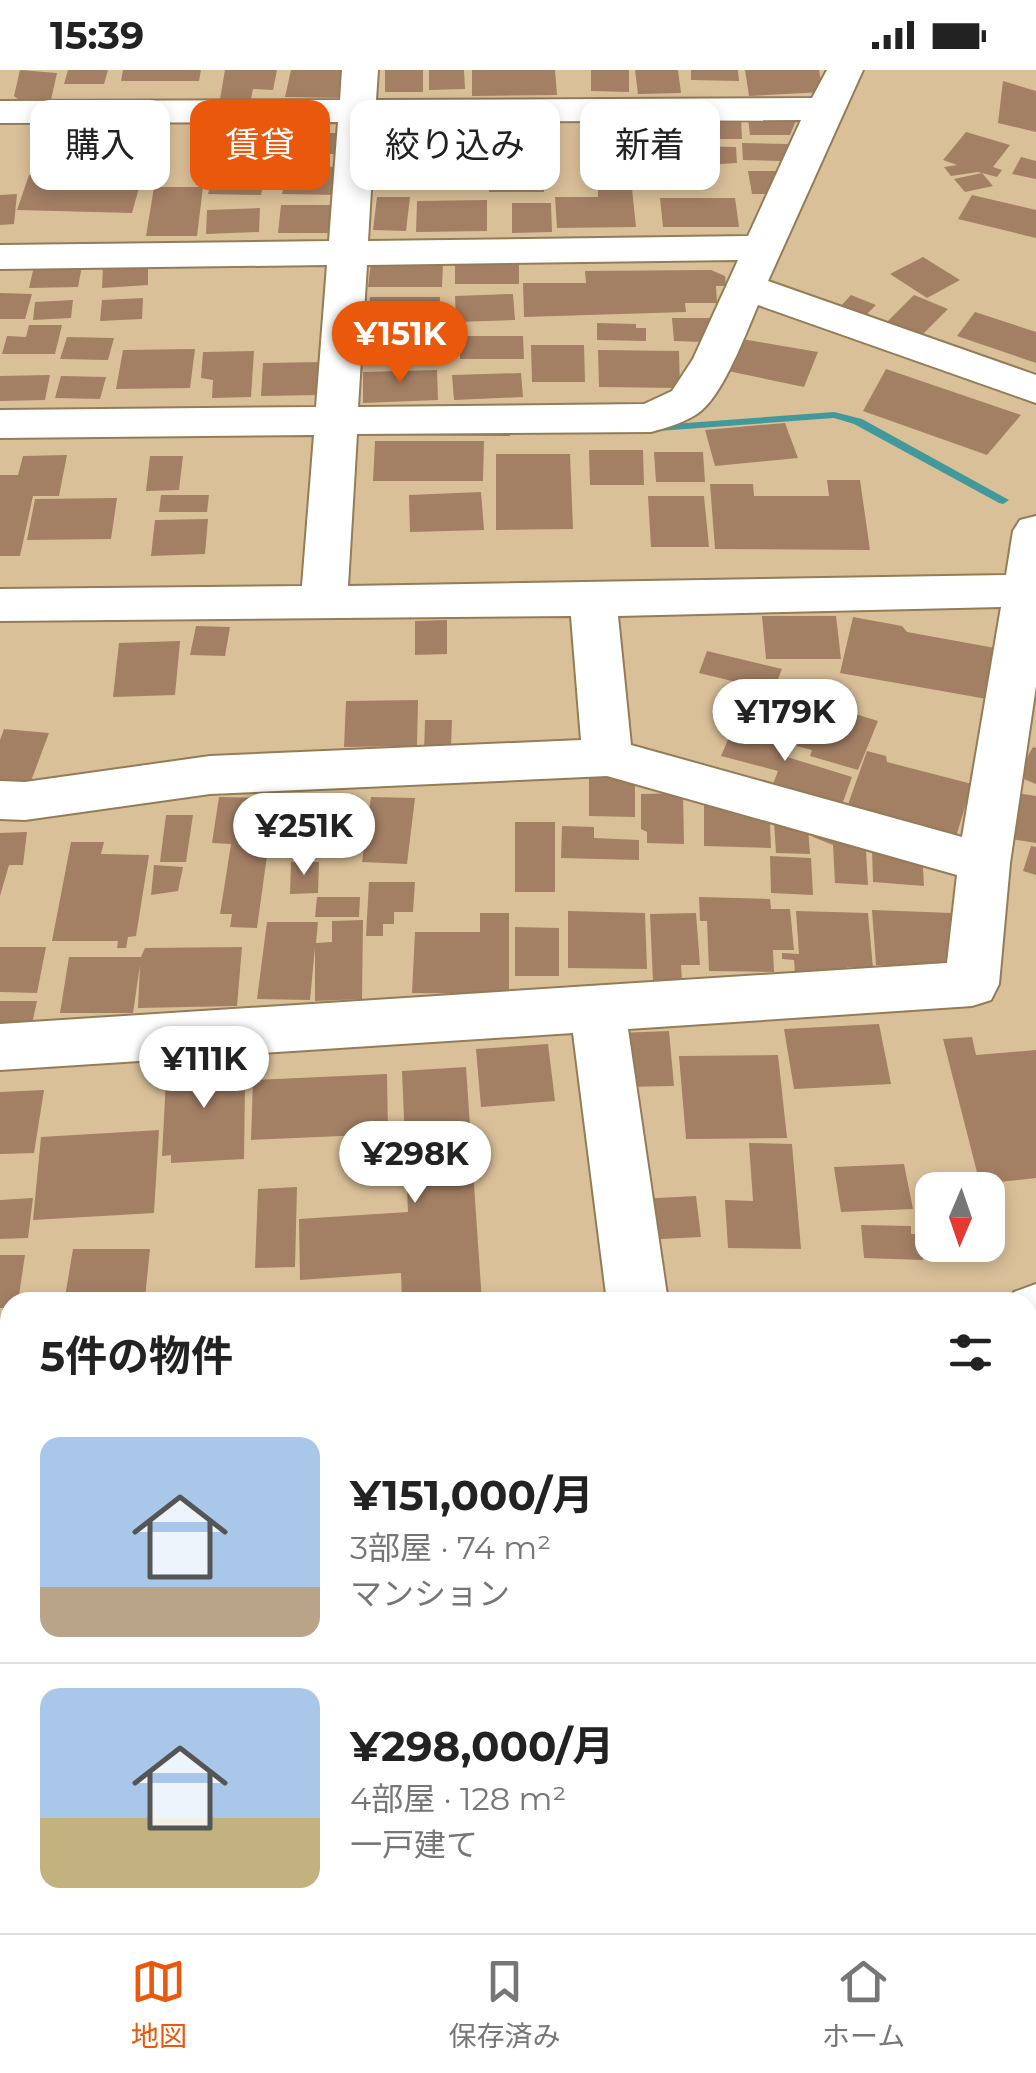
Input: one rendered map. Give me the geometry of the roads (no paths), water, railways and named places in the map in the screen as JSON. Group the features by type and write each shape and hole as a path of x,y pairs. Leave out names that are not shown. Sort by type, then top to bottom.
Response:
{"street":[{"path":"0,424 652,418 687,401 714,360 844,70"},
{"path":"0,112 359,90 824,109"},
{"path":"324,600 359,90"},
{"path":"0,256 766,248"},
{"path":"747,287 1036,390"},
{"path":"0,1047 972,984 984,863 1021,726 1036,531"},
{"path":"0,605 593,600 1030,590"},
{"path":"593,600 608,757"},
{"path":"0,800 24,801 210,776 608,757 984,863"},
{"path":"597,1008 637,1292"}],"waterway":[{"path":"645,429 834,415 858,421 1003,500"},
{"path":"369,433 509,433"}]}
